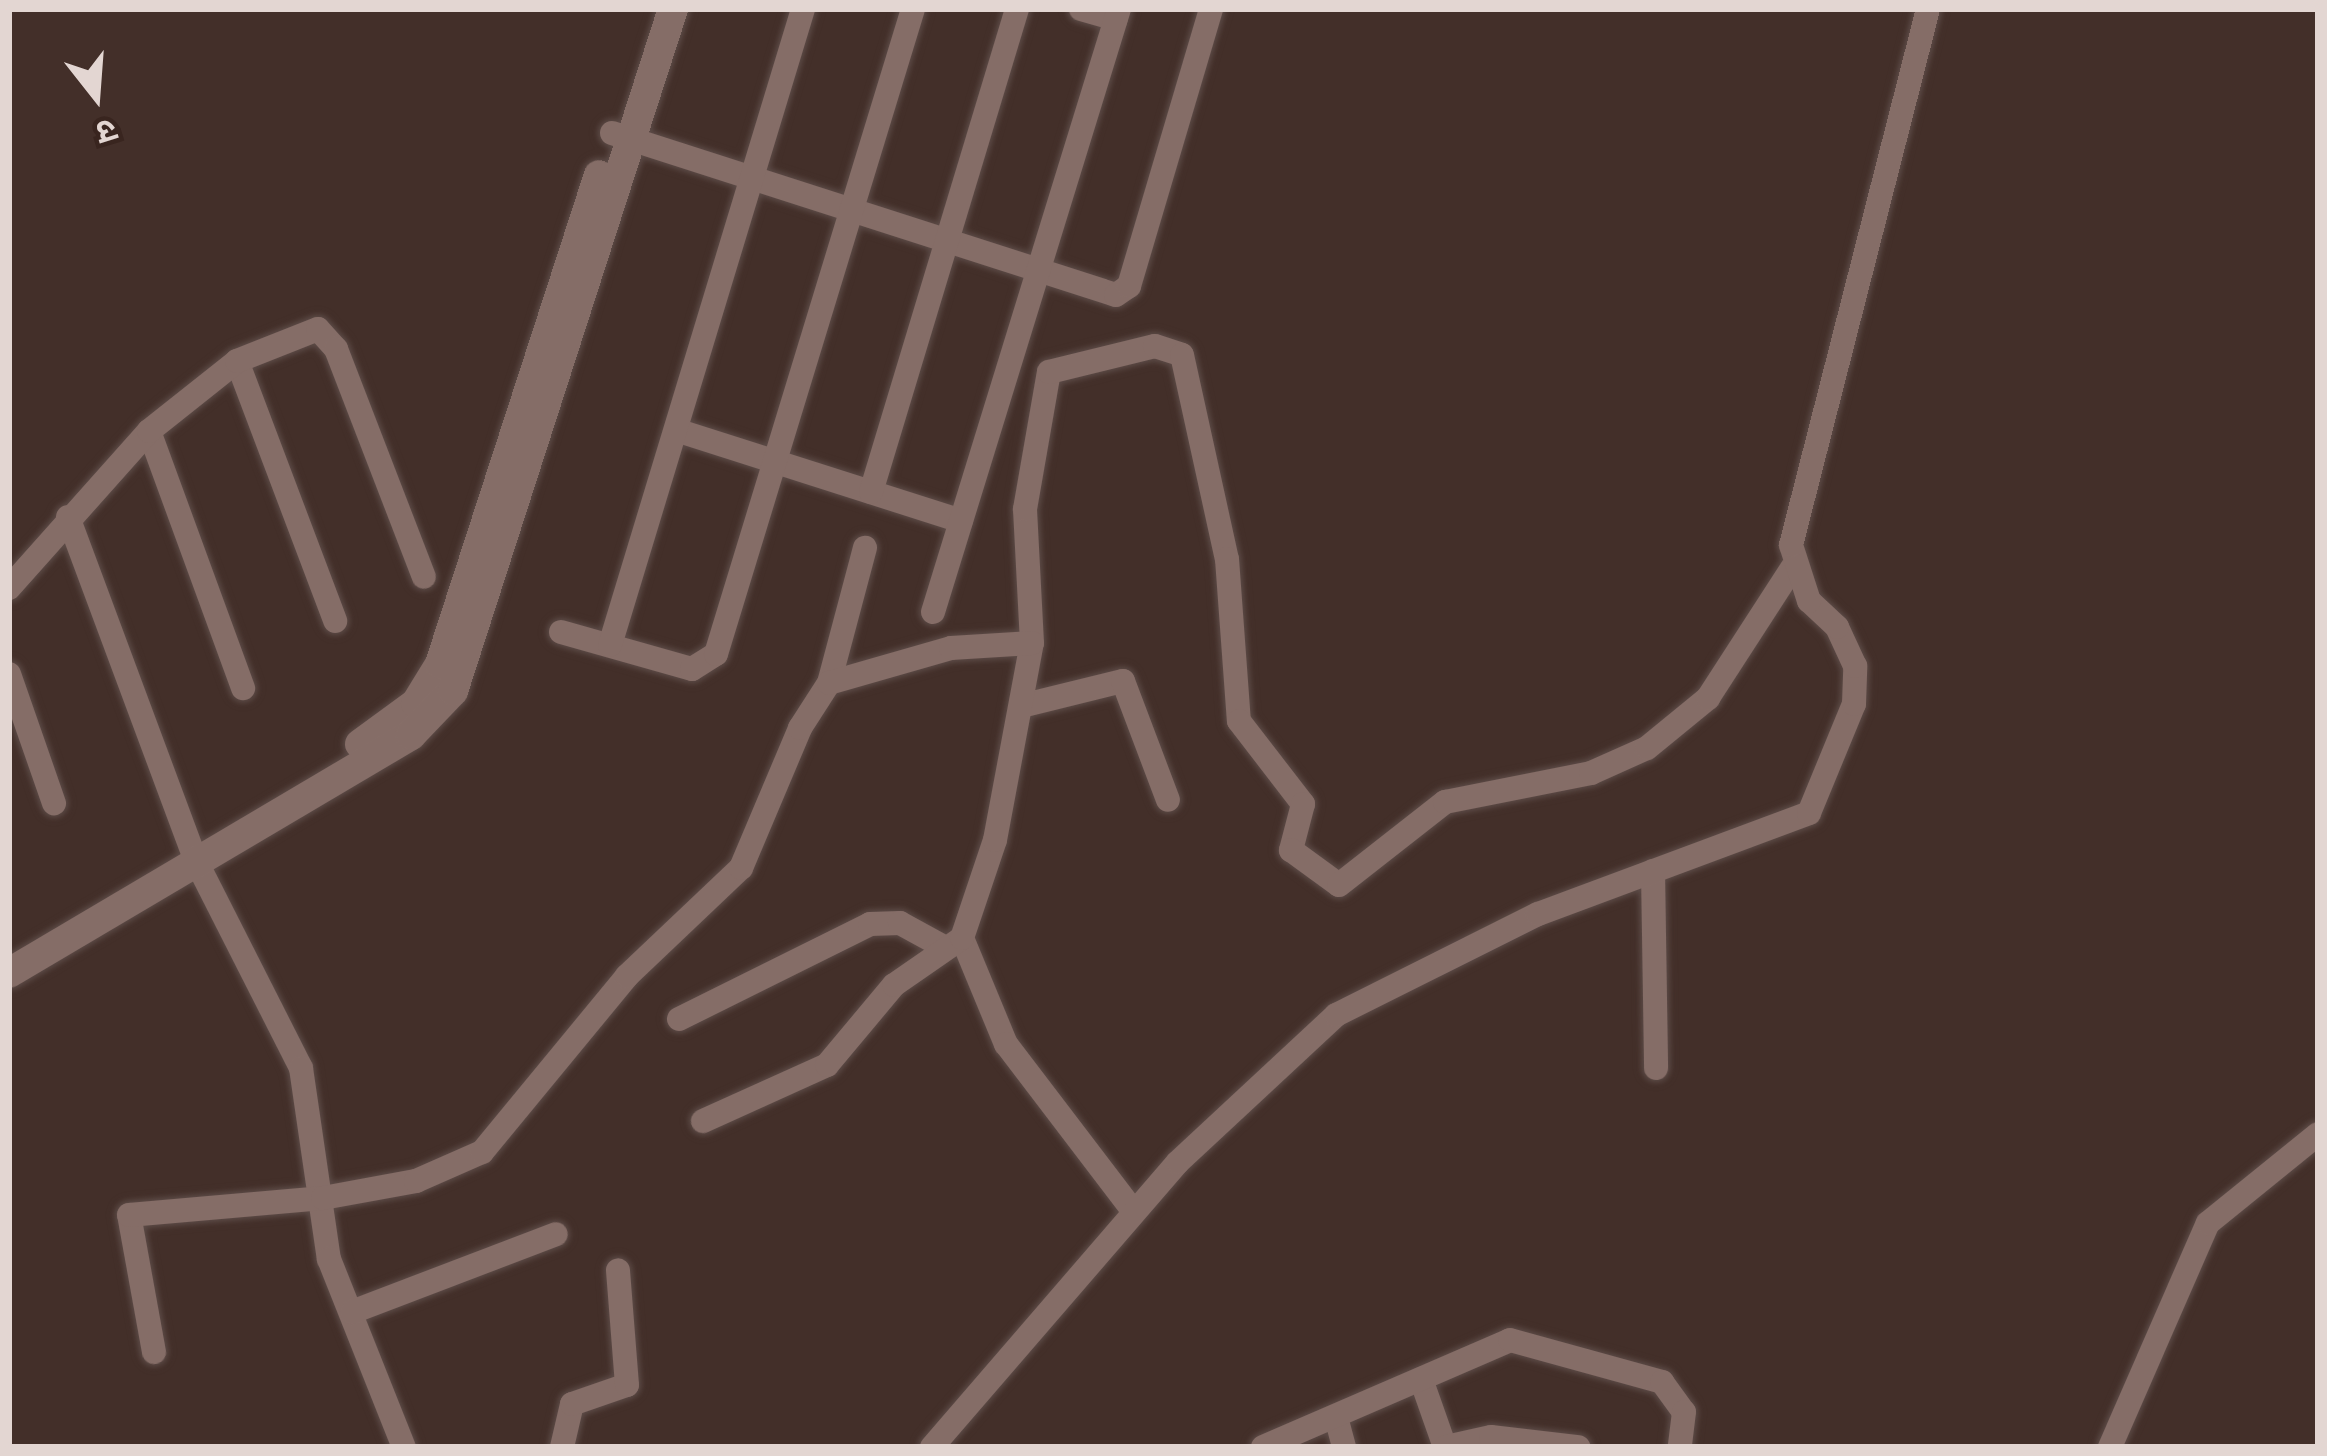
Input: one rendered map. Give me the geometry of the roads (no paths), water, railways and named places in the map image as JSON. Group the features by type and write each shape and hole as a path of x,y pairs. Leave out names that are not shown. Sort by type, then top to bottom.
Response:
{"street":[{"path":"9,953 411,736 453,691 622,136 651,9"},
{"path":"622,136 673,9"},
{"path":"610,645 803,9"},
{"path":"561,632 709,665 913,9"},
{"path":"871,492 1016,9"},
{"path":"933,612 1118,14 1081,9"},
{"path":"622,136 1116,295 1129,286 1211,9"},
{"path":"703,1121 827,1065 894,985 953,943 982,888 1032,643 1025,509 1042,378 1155,346 1182,355 1211,470 1239,722 1303,804 1291,850 1335,884 1444,802 1591,773 1647,748 1708,698 1792,568 1805,479 1928,9"},
{"path":"9,588 149,431 237,361 305,330 328,335 424,577"},
{"path":"237,361 335,621"},
{"path":"676,430 961,521"},
{"path":"149,431 242,688"},
{"path":"68,518 194,854 301,1068 329,1259 404,1447"},
{"path":"154,1352 129,1215 323,1198 416,1180 482,1152 627,976 741,868 800,728 829,683 865,548"},
{"path":"932,1447 1133,1211 1375,988 1653,871 1809,813 1854,704 1855,666 1792,568"},
{"path":"829,683 951,648 1032,643"},
{"path":"9,674 54,803"},
{"path":"1021,706 1123,681 1168,800"},
{"path":"9,973 194,854"},
{"path":"1653,871 1656,1068"},
{"path":"679,1018 870,924 900,923 953,943 1006,1044 1133,1211"},
{"path":"2110,1447 2208,1222 2318,1134"},
{"path":"352,1312 556,1234"},
{"path":"562,1447 572,1404 627,1385 618,1270"},
{"path":"1263,1447 1336,1418 1491,1344 1538,1342 1662,1382 1684,1412 1680,1447"},
{"path":"1421,1379 1446,1447 1491,1437 1578,1447"},
{"path":"1336,1418 1344,1447"}]}
